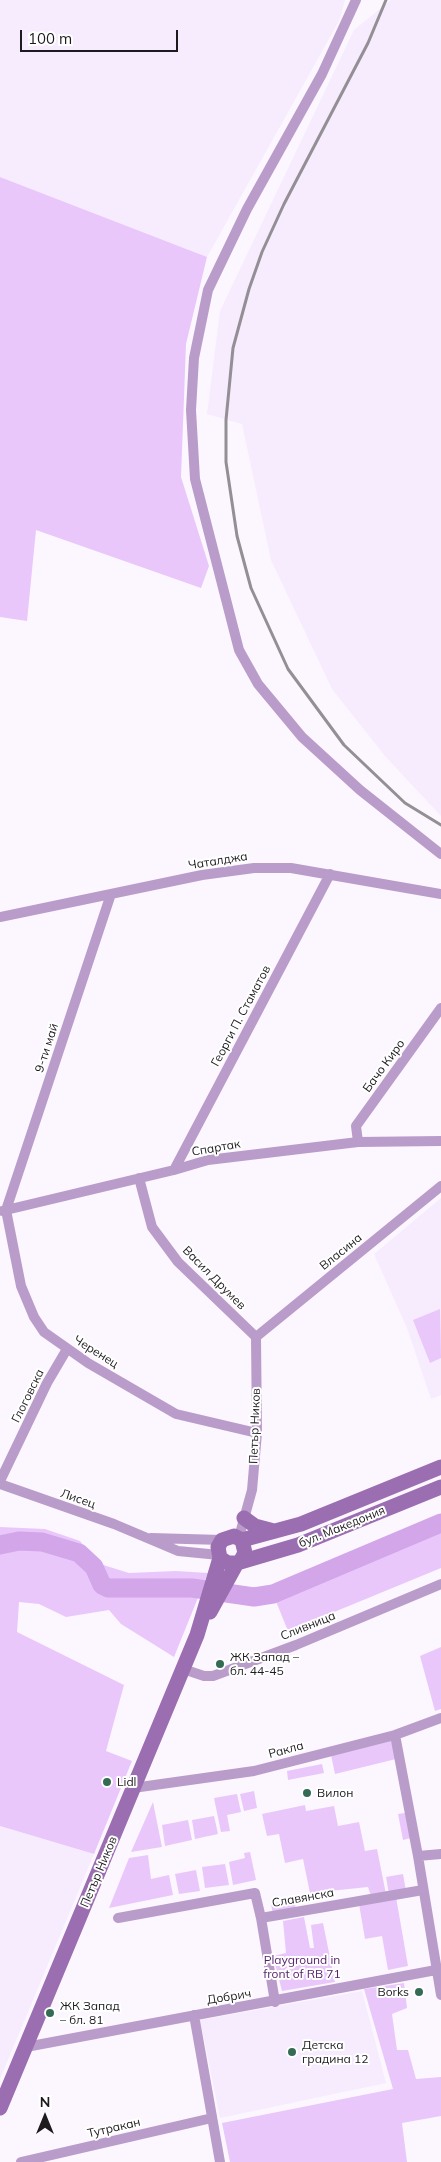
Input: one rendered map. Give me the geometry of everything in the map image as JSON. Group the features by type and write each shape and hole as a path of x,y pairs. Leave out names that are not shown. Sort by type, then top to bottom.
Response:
{"street":[{"path":"356,0 322,74 246,209 208,290 194,358 191,410 195,480 239,650 258,684 302,737 360,790 441,854"},
{"name":"Чаталджа","path":"0,917 202,875 254,868 291,868 440,892"},
{"name":"Георги П. Стаматов","path":"174,1170 330,874"},
{"name":"9-ти май","path":"3,1210 111,894"},
{"name":"Бачо Киро","path":"358,1142 356,1126 441,1008"},
{"name":"Спартак","path":"3,1210 174,1170 208,1160 358,1142 441,1140"},
{"name":"Васил Друмев","path":"139,1178 152,1226 178,1262 256,1336"},
{"name":"Власина","path":"256,1336 441,1186"},
{"name":"Черенец","path":"3,1210 21,1286 34,1317 44,1332 88,1363 176,1414 257,1433"},
{"name":"Петър Ников","path":"232,1539 244,1517 252,1490 257,1433 256,1336"},
{"name":"Глоговска","path":"0,1483 47,1383 66,1349"},
{"name":"бул. Македония","path":"232,1539 276,1531 301,1524 441,1467"},
{"name":"Лисец","path":"0,1483 178,1551 220,1556"},
{"name":"бул. Македония","path":"239,1561 298,1545 441,1488"},
{"path":"244,1517 255,1526 276,1531"},
{"name":"Лисец","path":"148,1538 232,1539"},
{"path":"232,1539 245,1553 220,1582 218,1547 232,1539"},
{"path":"220,1556 228,1563 239,1561"},
{"name":"Петър Ников","path":"0,2108 220,1582"},
{"name":"Сливница","path":"183,1669 204,1676 213,1676 296,1645 441,1584"},
{"name":"Ракла","path":"134,1788 254,1772 395,1735 441,1718"},
{"path":"395,1735 418,1856 441,1995"},
{"path":"418,1856 441,1854"},
{"name":"Славянска","path":"118,1918 255,1893 261,1918 423,1890"},
{"path":"261,1918 275,2002"},
{"name":"Добрич","path":"26,2047 194,2015 275,2002 437,1965"},
{"path":"194,2015 220,2162"},
{"name":"Тутракан","path":"21,2162 212,2118"}],"shaded area":[{"path":"0,0 345,0 339,21 207,257 0,177"},
{"path":"391,0 441,0 441,816 385,756 332,689 271,560 242,424 207,414 220,311 354,30"},
{"path":"441,1198 441,1395 431,1399 407,1328 374,1254"},
{"path":"0,1826 94,1854 0,2079"},
{"name":"Детска градина 12","path":"362,1991 386,2083 220,2118 200,2020"}],"green space":[{"path":"0,177 207,257 186,344 181,477 209,566 201,588 36,530 27,621 0,617"},
{"path":"440,1309 441,1358 430,1363 413,1320"},
{"path":"441,1523 441,1568 288,1631 273,1594"},
{"path":"0,1527 45,1529 80,1541 97,1563 129,1573 176,1571 208,1573 174,1657 121,1624 109,1610 66,1617 39,1604 19,1602 17,1632 124,1685 106,1751 132,1761 94,1854 0,1826"},
{"path":"441,1647 441,1709 435,1711 420,1656"},
{"path":"391,1740 396,1759 335,1774 331,1755"},
{"path":"322,1764 324,1773 288,1780 287,1771"},
{"path":"254,1791 257,1808 244,1811 240,1794"},
{"path":"237,1794 241,1812 227,1815 230,1831 221,1832 214,1798"},
{"path":"153,1802 162,1847 131,1852"},
{"path":"305,1805 306,1811 334,1806 338,1826 359,1822 365,1851 377,1849 386,1894 371,1896 368,1887 310,1893 303,1859 285,1863 279,1834 267,1836 262,1814"},
{"path":"405,1813 411,1838 403,1840 398,1814"},
{"path":"214,1816 218,1834 195,1839 192,1820"},
{"path":"188,1820 192,1840 165,1846 162,1825"},
{"path":"250,1852 256,1880 233,1885 229,1862 245,1858 244,1853"},
{"path":"148,1855 151,1879 169,1875 173,1895 109,1908 129,1858"},
{"path":"225,1864 229,1885 205,1888 202,1867"},
{"path":"196,1870 200,1891 179,1894 175,1874"},
{"path":"403,1874 406,1891 389,1894 386,1877"},
{"path":"396,1897 408,1966 388,1970 382,1936 365,1939 359,1904"},
{"path":"294,1899 296,1910 273,1914 271,1904"},
{"name":"Playground in front of RB 71","path":"304,1917 310,1948 314,1948 311,1925 323,1923 335,1982 282,1991 273,1956 286,1953 283,1921"},
{"path":"404,1983 407,2008 392,2014 397,2050 408,2050 416,2079 441,2077 441,2116 402,2123 407,2162 230,2162 222,2123 393,2089 364,1989"}],"waterway":[{"path":"0,1545 19,1541 42,1542 79,1553 94,1567 102,1585 108,1588 192,1588 254,1597 273,1594 441,1523"}],"railway":[{"path":"386,0 368,43 284,204 262,252 249,289 233,348 226,420 226,462 237,536 251,588 288,669 344,745 405,803 441,825"}],"place":[{"name":"ЖК Запад – бл. 44-45","path":"220,1664"},
{"name":"Lidl","path":"107,1782"},
{"name":"Вилон","path":"307,1793"},
{"name":"Borks","path":"419,1992"},
{"name":"ЖК Запад – бл. 81","path":"50,2013"},
{"name":"Детска градина 12","path":"292,2052"}]}
